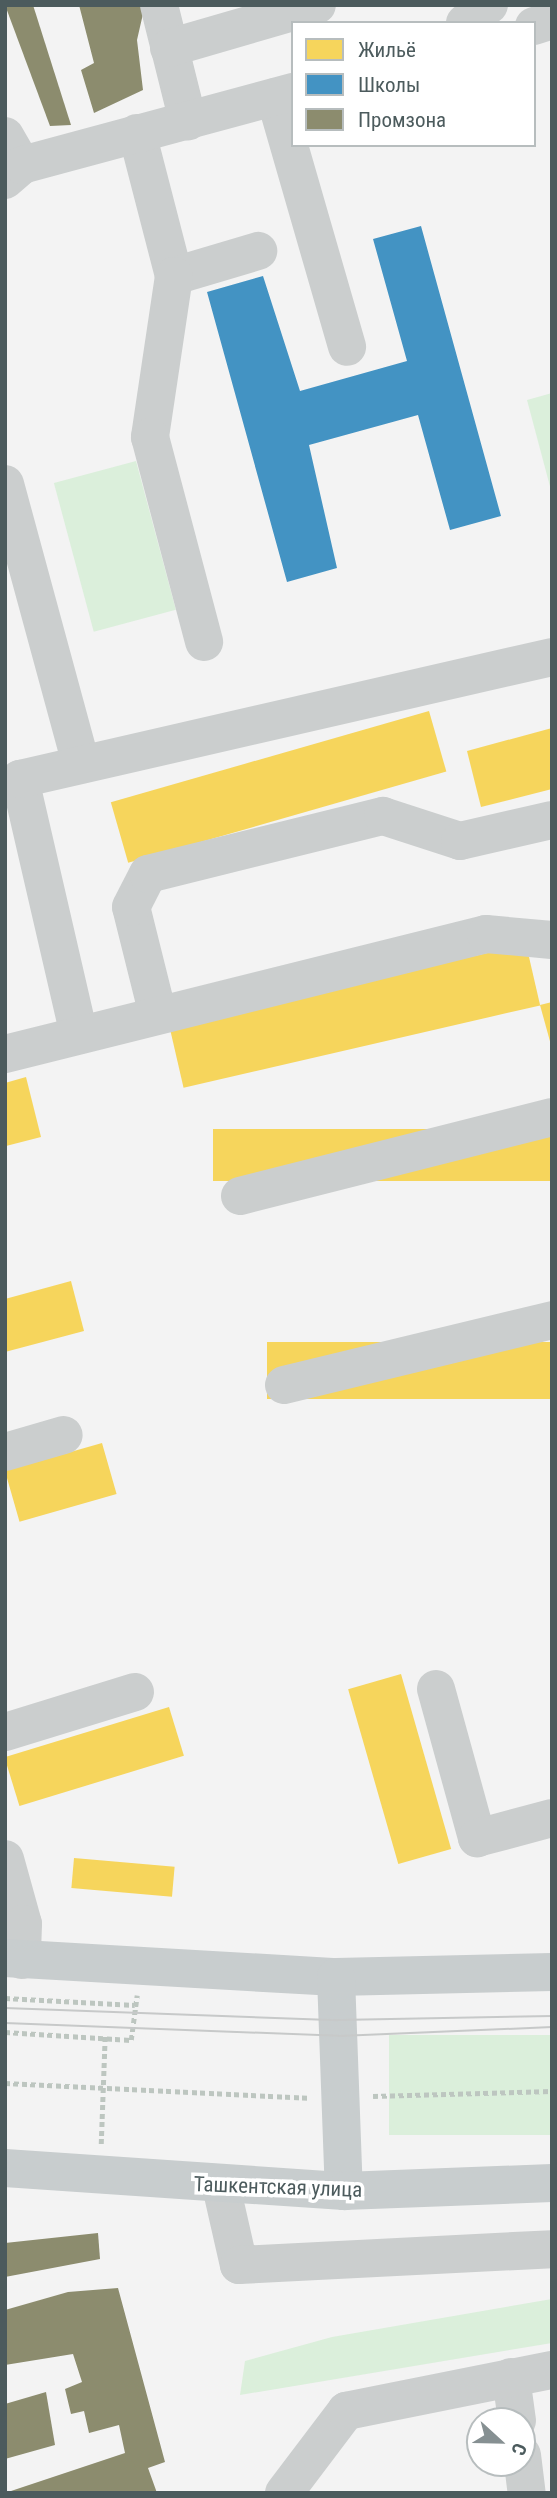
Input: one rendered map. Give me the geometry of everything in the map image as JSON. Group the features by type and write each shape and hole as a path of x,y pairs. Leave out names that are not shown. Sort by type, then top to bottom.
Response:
{"main road":[{"path":"14,1959 336,1977 552,1972"},
{"path":"336,1977 344,2191"},
{"name":"Ташкентская улица","path":"5,2168 221,2186 344,2191 552,2183"}],"street":[{"path":"159,5 188,121"},
{"path":"169,48 317,5"},
{"path":"468,21 489,5"},
{"path":"11,160 137,134 284,95 291,123"},
{"path":"137,134 174,276 150,437 204,642"},
{"path":"297,147 347,347"},
{"path":"174,276 258,251"},
{"path":"5,484 81,763"},
{"path":"79,1035 20,779 552,657"},
{"path":"158,1015 131,907 148,874 383,816 460,841 552,820"},
{"path":"5,1054 486,933 552,940"},
{"path":"240,1196 552,1117"},
{"path":"284,1385 552,1320"},
{"path":"5,1452 64,1435"},
{"path":"436,1689 477,1838 552,1818"},
{"path":"5,1732 135,1692"},
{"path":"5,1859 23,1924 14,1959"},
{"path":"221,2186 239,2265 552,2249"},
{"path":"284,2493 346,2411 552,2370"},
{"path":"511,2377 515,2407"}],"path":[{"path":"5,1998 135,2005 131,2040 105,2036 5,2032"},
{"path":"99,2177 105,2036"},
{"path":"5,2083 341,2097 552,2091"}],"green space":[{"path":"552,393 552,494 527,400"},
{"path":"136,461 176,610 94,632 54,483"},
{"path":"389,2035 552,2035 552,2135 389,2135"},
{"path":"552,2299 552,2343 240,2395 245,2361 332,2337"}],"building: Жильё":[{"path":"429,711 446,772 128,863 111,802"},
{"path":"552,728 552,789 481,807 467,751"},
{"path":"526,944 540,1005 184,1088 169,1026"},
{"path":"552,1002 552,1045 551,1045 540,1005"},
{"path":"26,1077 41,1137 6,1146 5,1083"},
{"path":"213,1129 552,1129 552,1181 213,1181"},
{"path":"71,1281 84,1331 5,1352 5,1299"},
{"path":"267,1342 552,1342 552,1399 267,1399"},
{"path":"102,1443 117,1494 20,1522 5,1471"},
{"path":"401,1674 451,1849 398,1864 348,1689"},
{"path":"169,1707 184,1756 19,1806 5,1757"},
{"path":"74,1858 175,1867 172,1897 71,1888"}],"building: Школы":[{"path":"421,226 501,516 450,530 418,415 309,445 337,568 287,582 207,292 263,276 300,391 407,361 373,239"}],"building: Промзона":[{"path":"5,5 33,5 71,125 50,126"},
{"path":"79,5 145,5 137,40 143,90 94,113 81,70 94,63"},
{"path":"98,2233 100,2259 5,2277 5,2243"},
{"path":"118,2288 165,2462 148,2468 157,2493 5,2493 125,2453 119,2425 89,2433 84,2411 71,2414 65,2389 82,2382 73,2354 5,2365 5,2310 68,2292"},
{"path":"46,2392 55,2445 5,2459 5,2404"}],"tram line":[{"path":"5,2008 338,2020 552,2016"},
{"path":"5,2023 339,2036 552,2027"}]}
